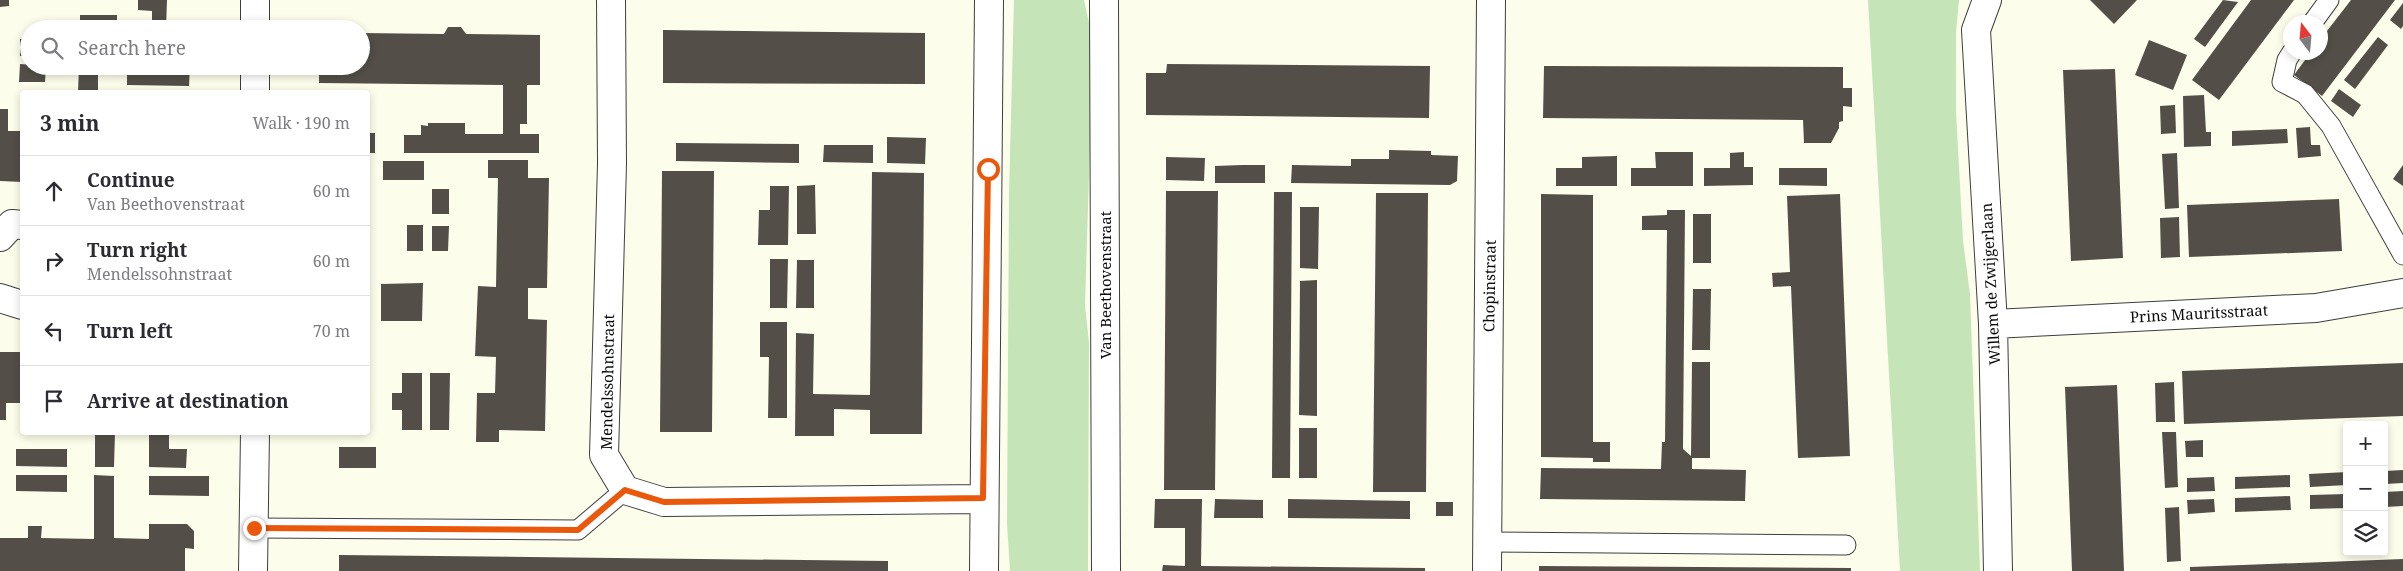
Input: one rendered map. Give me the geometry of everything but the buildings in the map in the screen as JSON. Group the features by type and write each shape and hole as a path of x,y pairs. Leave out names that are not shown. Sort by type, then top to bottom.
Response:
{"street":[{"path":"255,0 255,20"},
{"name":"Mendelssohnstraat","path":"612,0 612,164 604,455 625,490"},
{"path":"984,571 983,498 989,0"},
{"name":"Van Beethovenstraat","path":"1104,0 1106,571"},
{"name":"Chopinstraat","path":"1487,571 1491,0"},
{"name":"Willem de Zwijgerlaan","path":"1987,0 1976,30 1993,324 1998,571"},
{"path":"255,75 255,90"},
{"path":"0,237 12,224 20,224"},
{"name":"Prins Mauritsstraat","path":"1993,324 2316,308 2403,294"},
{"path":"0,298 20,304"},
{"path":"253,571 255,435"},
{"path":"625,490 664,502 983,498"}],"lane":[{"path":"2318,15 2329,0"},
{"path":"2287,60 2282,82 2306,94 2331,126 2403,255"},
{"path":"254,528 578,530 625,490"},
{"path":"1487,542 1846,545"}],"green space":[{"path":"1014,0 1084,0 1090,27 1090,142 1085,305 1089,343 1088,571 1010,571 1007,524 1009,193"},
{"path":"1868,0 1959,0 1956,33 1956,112 1963,241 1970,294 1980,571 1900,571"}],"route":[{"path":"254,528 578,530 625,490 664,502 983,498 988,169"}]}
